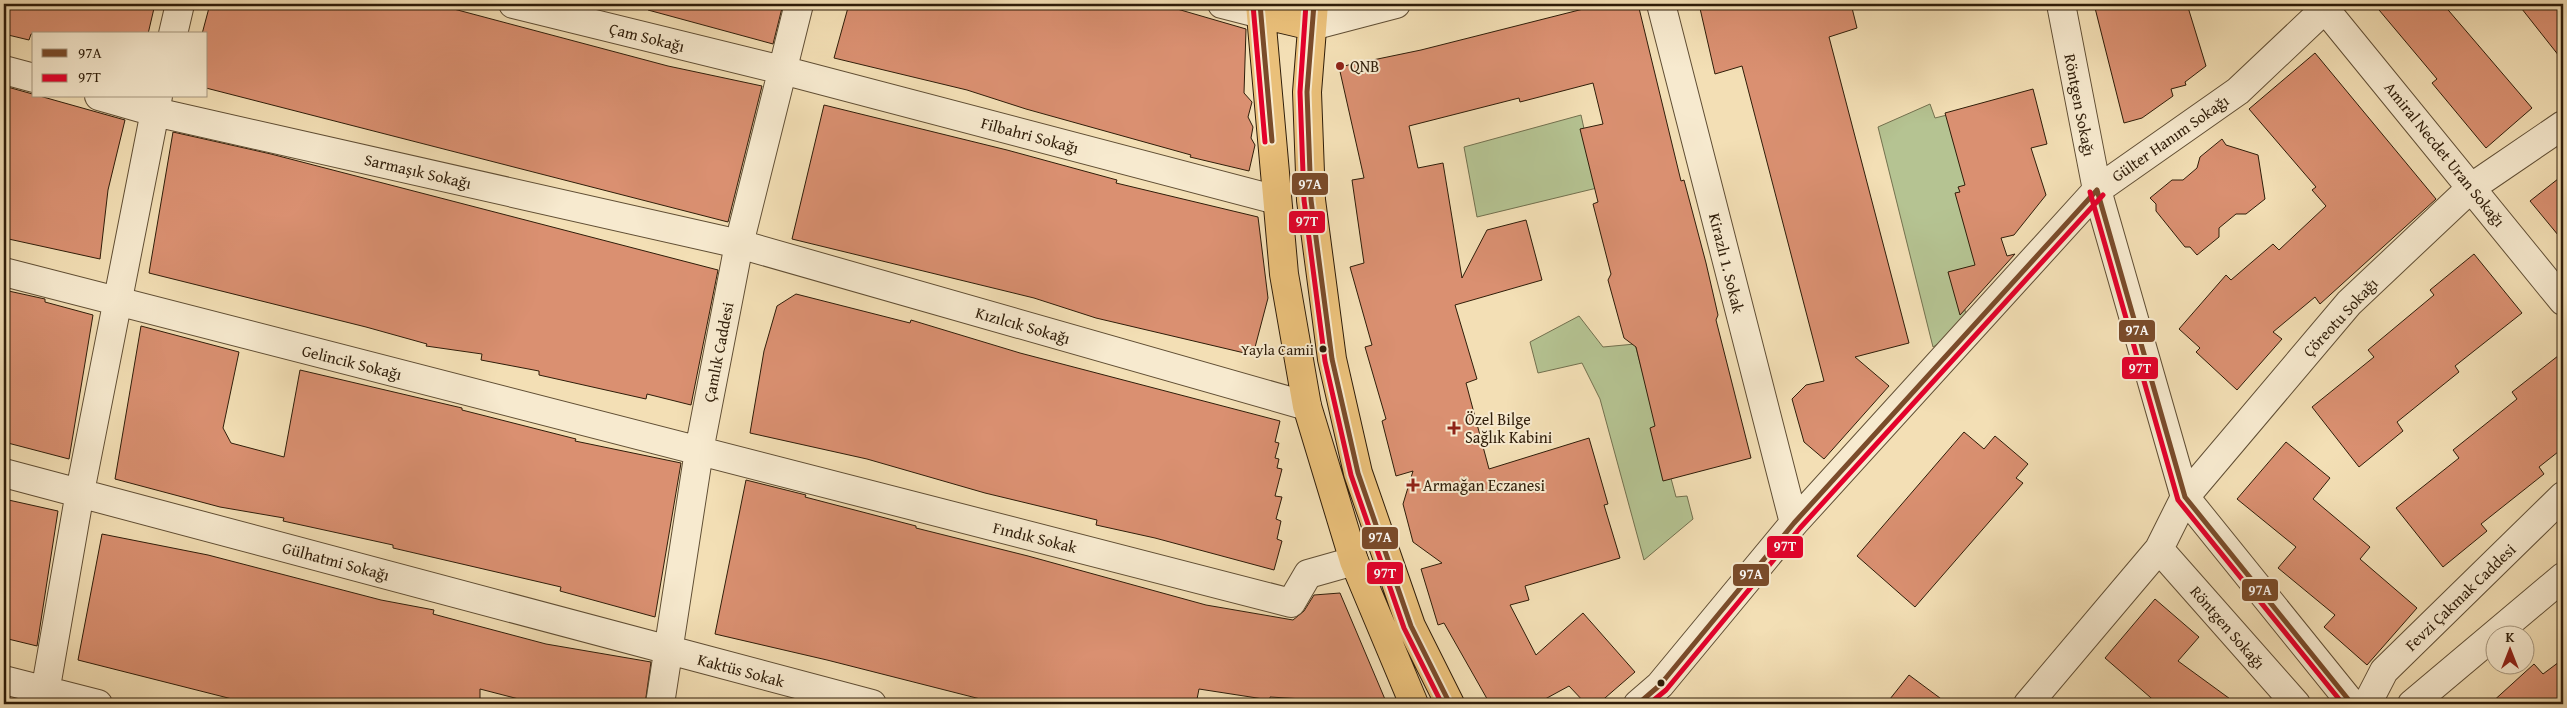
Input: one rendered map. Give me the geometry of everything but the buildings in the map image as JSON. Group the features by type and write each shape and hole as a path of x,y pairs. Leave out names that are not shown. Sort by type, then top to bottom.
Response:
{"main road":[{"path":"1414,704 1354,561 1307,406 1284,274 1260,9 1313,15 1307,92 1311,200 1332,359 1358,473 1411,626 1450,704"},
{"path":"1307,406 1340,396"}],"street":[{"path":"173,32 180,4"},
{"name":"Çam Sokağı","path":"513,4 782,70"},
{"name":"Çamlık Caddesi","path":"660,704 699,451 739,244 799,4"},
{"path":"1222,4 1260,9"},
{"path":"1313,15 1396,4"},
{"name":"Kirazlı 1. Sokak","path":"1661,4 1794,523"},
{"name":"Röntgen Sokağı","path":"2060,4 2097,190 2185,497 2352,704"},
{"name":"Gülter Hanım Sokağı","path":"1638,704 1660,685 1794,523 2097,190 2238,91 2328,6"},
{"name":"Amiral Necdet Uran Sokağı","path":"2328,6 2563,300"},
{"path":"4,70 32,77"},
{"name":"Filbahri Sokağı","path":"782,70 1277,200"},
{"name":"Sarmaşık Sokağı","path":"113,98 156,104 739,244"},
{"path":"44,698 116,301 156,104"},
{"name":"Çöreotu Sokağı","path":"2028,704 2159,549 2185,497 2349,303 2472,187 2563,125"},
{"name":"Kızılcık Sokağı","path":"739,244 1307,406"},
{"name":"Gelincik Sokağı","path":"4,272 699,451"},
{"name":"Fındık Sokak","path":"699,451 1291,603 1308,574 1354,561"},
{"name":"Gülhatmi Sokağı","path":"4,473 669,650"},
{"name":"Fevzi Çakmak Caddesi","path":"2367,704 2384,671 2563,496"},
{"name":"Röntgen Sokağı","path":"2159,549 2296,704"},
{"path":"2412,704 2563,577"},
{"name":"Kaktüs Sokak","path":"669,650 872,704"},
{"path":"4,680 44,698 98,704"}],"green space":[{"path":"1930,104 1935,118 1955,113 1983,265 1958,276 1966,315 1964,327 1933,347 1878,127"},
{"path":"1581,115 1597,188 1477,217 1464,147"},
{"path":"1579,316 1603,347 1635,344 1676,497 1687,496 1693,519 1644,560 1600,399 1582,363 1538,373 1530,342"}],"transit line":[{"name":"97A","path":"1260,4 1272,141"},
{"name":"97T","path":"1306,4 1300,92 1304,200 1325,361 1351,475 1404,628 1442,704"},
{"name":"97A","path":"1314,4 1307,92 1311,200 1332,359 1358,473 1411,626 1450,704"},
{"name":"97T","path":"1253,5 1265,142"},
{"name":"97A","path":"2097,190 2185,497 2352,704"},
{"name":"97A","path":"1638,704 1660,685 1794,523 2097,190"},
{"name":"97T","path":"2090,192 2178,500 2343,704"},
{"name":"97T","path":"1649,704 1666,690 1800,528 2103,195"}],"place":[{"name":"QNB","path":"1340,66"},
{"name":"Yayla Camii","path":"1323,349"},
{"name":"Özel Bilge Sağlık Kabini","path":"1454,428"},
{"name":"Armağan Eczanesi","path":"1413,485"}]}
